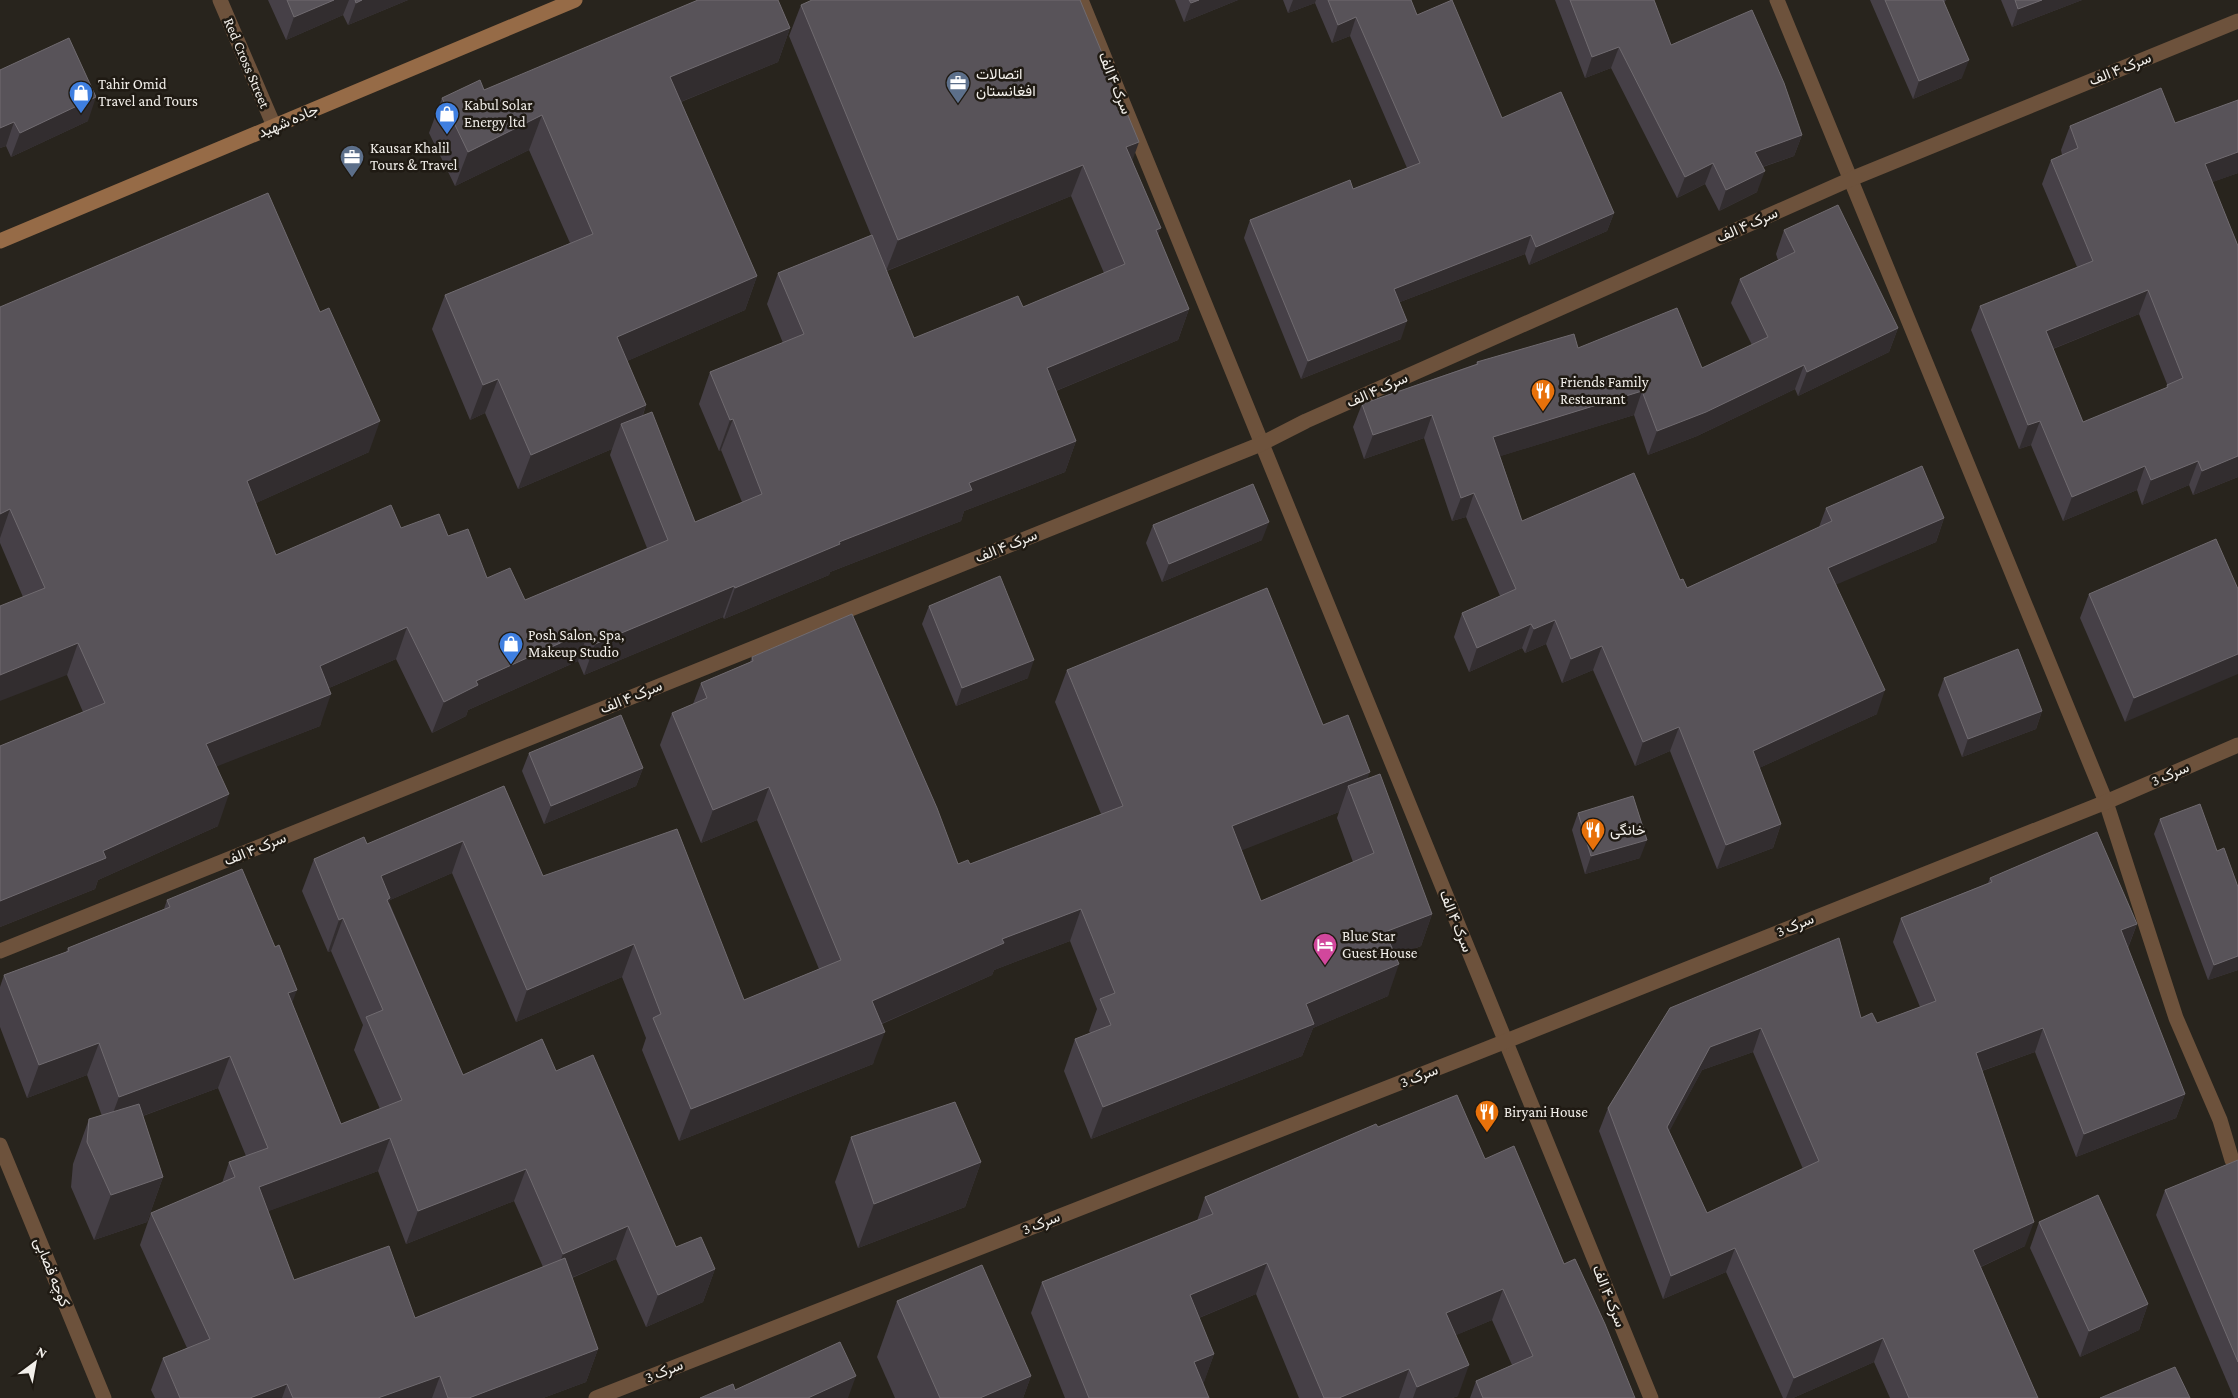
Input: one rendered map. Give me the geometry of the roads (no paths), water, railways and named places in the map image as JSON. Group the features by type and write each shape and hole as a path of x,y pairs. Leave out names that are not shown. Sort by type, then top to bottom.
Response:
{"main road":[{"name":"جاده شهید","path":"0,241 576,0"}],"street":[{"name":"Red Cross Street","path":"220,0 274,126"},
{"name":"سرک ۴ الف","path":"1081,0 1651,1398"},
{"path":"1777,0 2106,802 2176,1018 2220,1120 2232,1160"},
{"name":"سرک ۴ الف","path":"0,951 1261,444 1306,421 1851,179 2238,21"},
{"name":"سرک 3","path":"596,1398 2106,802 2238,744"},
{"name":"کوچه قصابی","path":"0,1145 104,1398"}],"place":[{"name":"اتصالات افغانستان","path":"958,104"},
{"name":"Tahir Omid Travel and Tours","path":"81,114"},
{"name":"Kabul Solar Energy ltd","path":"447,135"},
{"name":"Kausar Khalil Tours & Travel","path":"352,178"},
{"name":"Friends Family Restaurant","path":"1543,412"},
{"name":"Posh Salon, Spa, Makeup Studio","path":"511,665"},
{"name":"خانگی","path":"1593,851"},
{"name":"Blue Star Guest House","path":"1325,966"},
{"name":"Biryani House","path":"1487,1133"}]}
